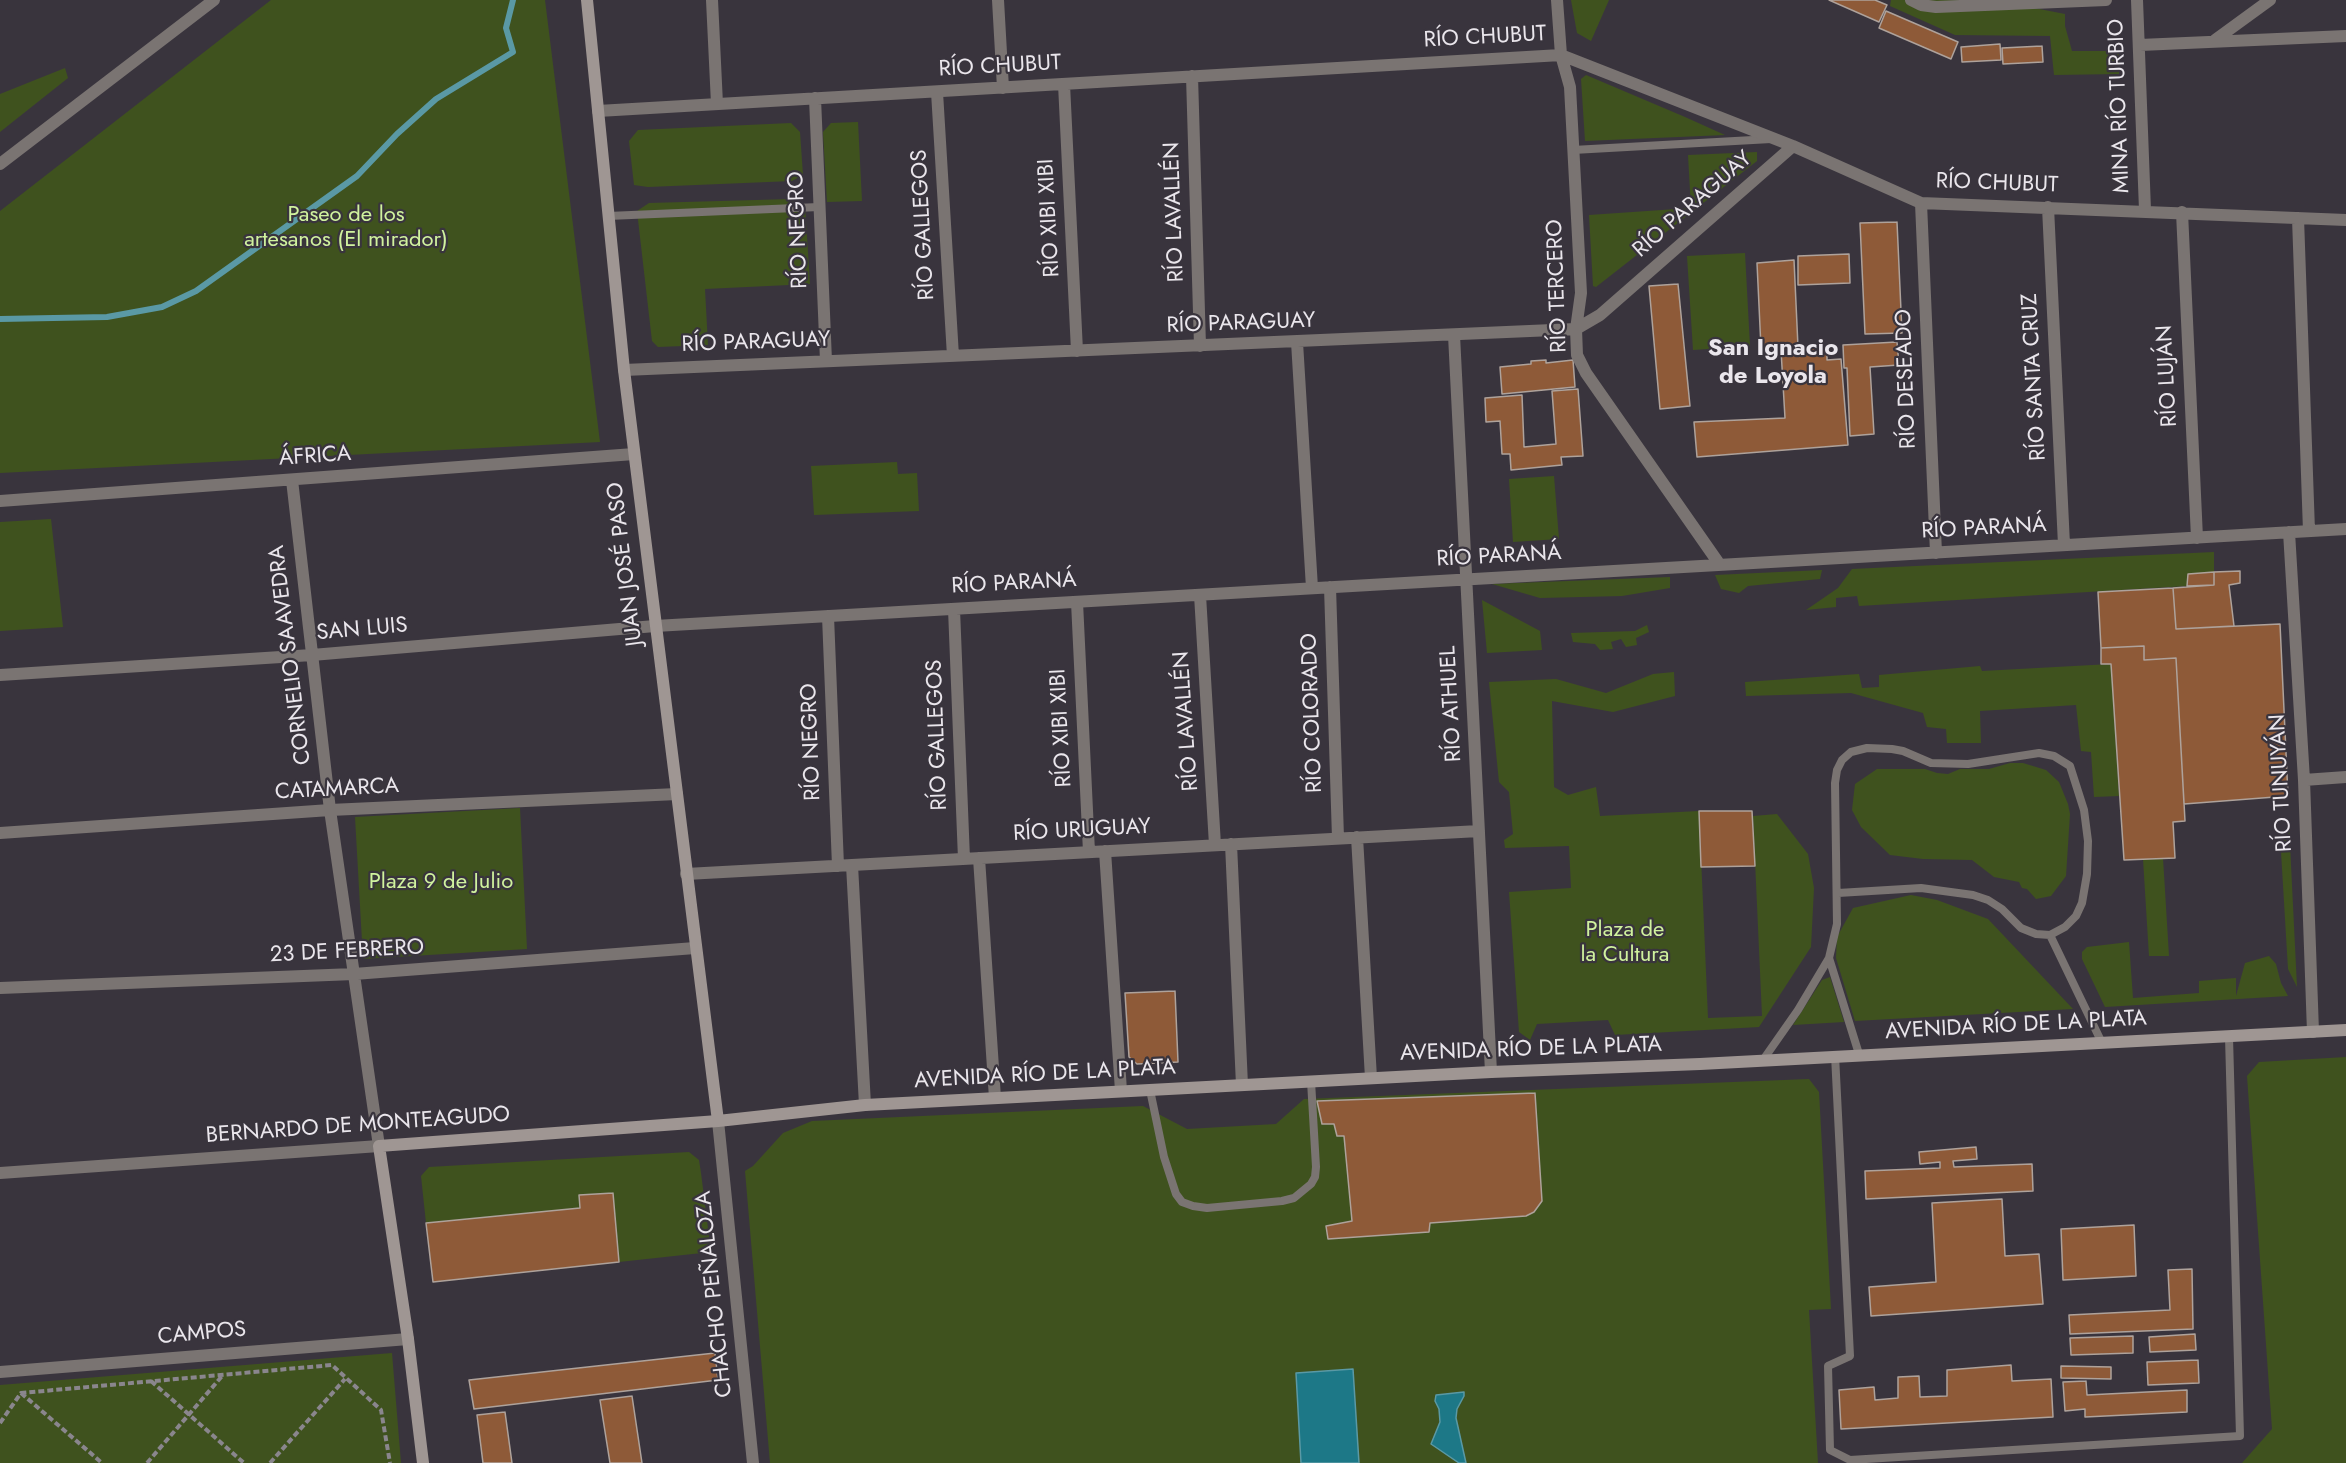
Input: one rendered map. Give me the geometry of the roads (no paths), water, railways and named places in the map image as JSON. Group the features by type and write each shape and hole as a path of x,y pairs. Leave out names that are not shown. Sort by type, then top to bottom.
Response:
{"main road":[{"name":"JUAN JOSÉ PASO","path":"587,0 624,370 718,1121"},
{"name":"AVENIDA RÍO DE LA PLATA","path":"718,1121 865,1105 2346,1030"},
{"name":"BERNARDO DE MONTEAGUDO","path":"378,1146 718,1121"},
{"path":"378,1146 408,1339 423,1463"}],"street":[{"path":"0,164 214,0"},
{"path":"712,0 717,104"},
{"path":"998,0 1003,88"},
{"name":"RÍO TERCERO","path":"1557,0 1561,55 1570,87 1574,150 1581,293 1576,329 1577,355 1586,373 1720,565"},
{"path":"1911,0 1921,5 1936,7 2106,0"},
{"name":"MINA RÍO TURBIO","path":"2137,0 2145,210"},
{"path":"2215,40 2270,0"},
{"path":"2140,45 2346,36"},
{"name":"RÍO CHUBUT","path":"598,111 1561,55 1776,139 1921,202 2346,220"},
{"name":"RÍO LAVALLÉN","path":"1192,76 1200,346"},
{"name":"RÍO XIBI XIBI","path":"1064,84 1077,351"},
{"name":"RÍO GALLEGOS","path":"937,92 953,356"},
{"name":"RÍO NEGRO","path":"815,98 826,361"},
{"name":"RÍO PARAGUAY","path":"624,370 1576,329 1600,315 1793,146"},
{"name":"RÍO DESEADO","path":"1921,202 1936,553"},
{"name":"RÍO SANTA CRUZ","path":"2048,207 2064,545"},
{"name":"RÍO LUJÁN","path":"2182,212 2197,538"},
{"path":"2298,218 2309,531"},
{"name":"RÍO ATHUEL","path":"1454,335 1491,1072"},
{"path":"1297,342 1312,588"},
{"name":"ÁFRICA","path":"0,501 634,454"},
{"name":"CORNELIO SAAVEDRA","path":"292,480 330,810 378,1146"},
{"name":"RÍO PARANÁ","path":"655,626 2346,529"},
{"name":"RÍO TUNUYÁN","path":"2289,532 2304,780 2313,1032"},
{"name":"RÍO COLORADO","path":"1330,587 1338,838"},
{"name":"RÍO LAVALLÉN","path":"1200,595 1215,845"},
{"name":"RÍO XIBI XIBI","path":"1077,602 1089,852"},
{"name":"RÍO GALLEGOS","path":"954,609 964,859"},
{"name":"RÍO NEGRO","path":"828,616 838,866"},
{"name":"SAN LUIS","path":"0,675 312,655 655,626"},
{"path":"2304,780 2346,777"},
{"name":"CATAMARCA","path":"0,833 330,810 677,794"},
{"name":"RÍO URUGUAY","path":"686,874 1479,831"},
{"path":"1357,837 1371,1078"},
{"path":"1231,844 1242,1085"},
{"path":"1105,851 1121,1091"},
{"path":"979,858 995,1098"},
{"path":"852,865 865,1105"},
{"name":"23 DE FEBRERO","path":"0,988 354,974 695,948"},
{"name":"CHACHO PEÑALOZA","path":"718,1121 753,1463"},
{"name":"BERNARDO DE MONTEAGUDO","path":"0,1173 378,1146"},
{"name":"CAMPOS","path":"0,1372 408,1339"}],"lane":[{"path":"1574,150 1776,139"},
{"path":"608,216 819,207"},
{"path":"1763,1060 1798,1010 1829,958 1837,924 1835,783 1837,770 1842,760 1851,752 1867,748 1903,751 1931,763 1968,764 2039,753 2054,756 2070,766 2084,810 2088,841 2087,874 2082,903 2076,916 2065,927 2050,935 2036,934 2021,928 1995,905 1973,895 1921,888 1838,893"},
{"path":"2050,935 2102,1043"},
{"path":"1829,958 1859,1054"},
{"path":"1835,1055 1850,1356 1828,1366 1830,1450 1850,1460 2240,1436 2229,1037"},
{"path":"1150,1090 1164,1157 1176,1194 1182,1202 1207,1208 1282,1202 1294,1198 1311,1184 1315,1177 1316,1167 1311,1081"}],"water":[{"path":"1353,1369 1359,1463 1301,1463 1296,1373"},
{"path":"1464,1392 1456,1418 1466,1463 1459,1463 1431,1444 1440,1422 1439,1409 1435,1401 1436,1395"}],"waterway":[{"path":"0,319 107,317 162,307 196,291 357,176 397,134 436,99 513,52 506,28 513,0"}],"district":[{"name":"San Ignacio de Loyola","path":"1773,363"}],"park label":[{"name":"Paseo de los artesanos (El mirador)","path":"346,228"},
{"name":"Plaza 9 de Julio","path":"441,883"},
{"name":"Plaza de la Cultura","path":"1625,944"}]}
